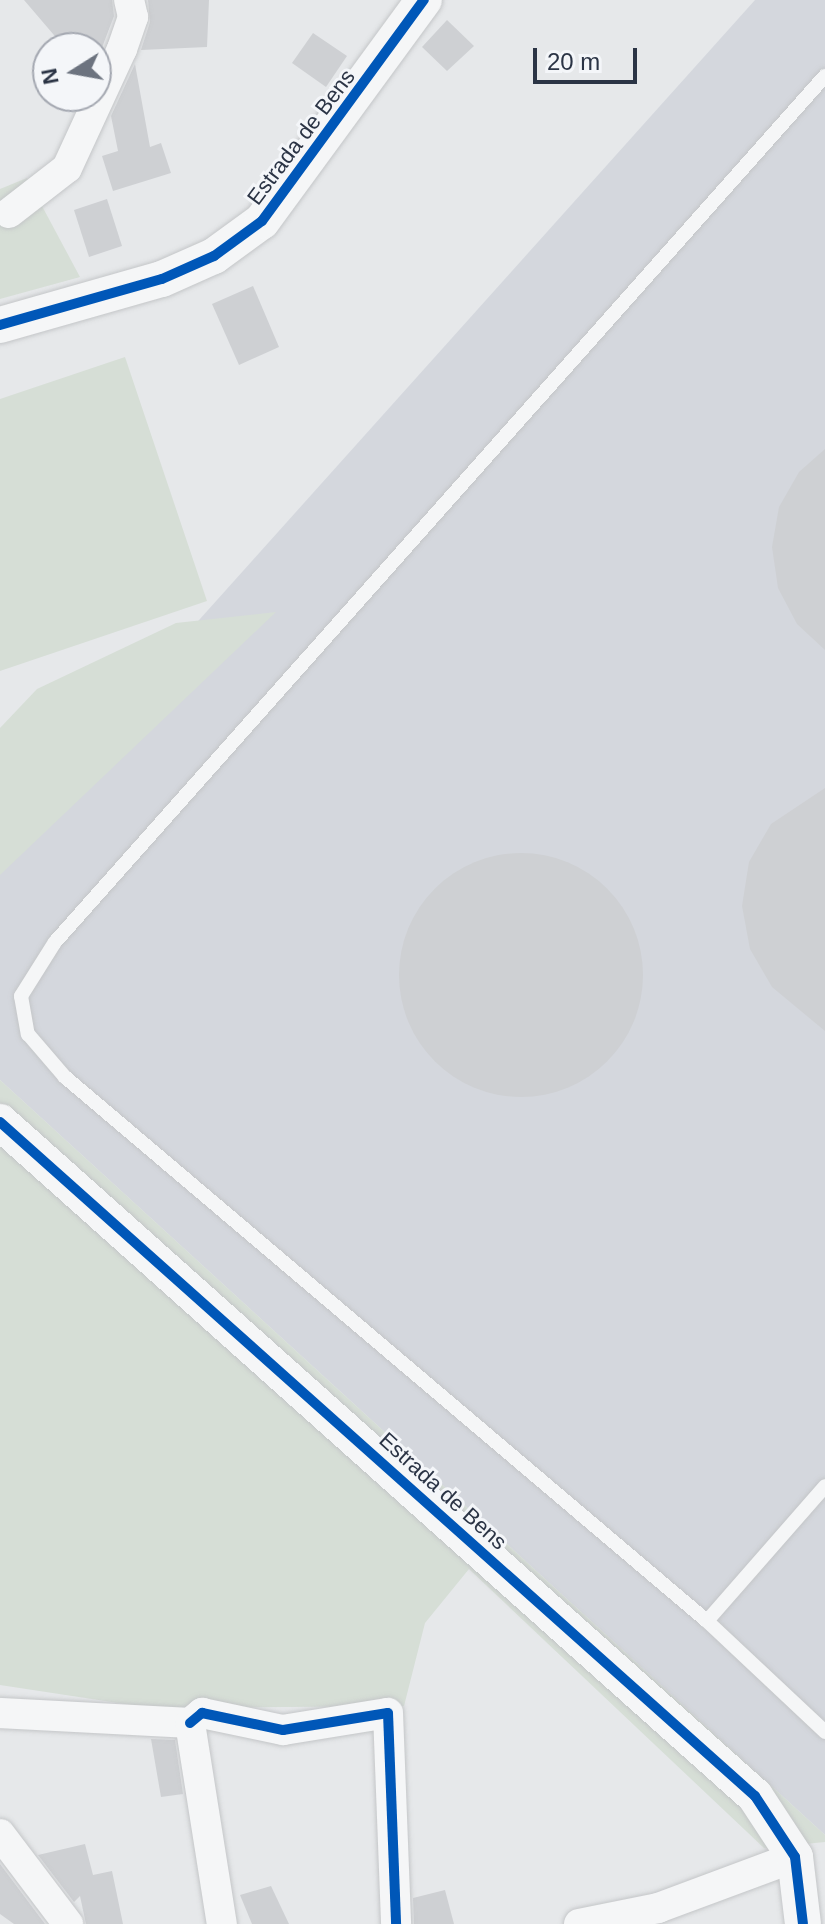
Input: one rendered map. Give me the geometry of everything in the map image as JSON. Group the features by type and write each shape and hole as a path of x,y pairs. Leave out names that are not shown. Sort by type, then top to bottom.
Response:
{"street":[{"path":"9,213 67,168 122,49 133,17 129,0"},
{"name":"Estrada de Bens","path":"0,325 162,279 214,256 262,221 424,0"},
{"name":"Estrada de Bens","path":"0,1122 755,1796 795,1857 803,1924"},
{"path":"0,1713 190,1723 202,1713 283,1730 388,1713 396,1924"},
{"path":"190,1723 222,1924"},
{"path":"0,1834 68,1924"},
{"path":"579,1924 658,1908 795,1857"}],"lane":[{"path":"825,76 55,942 21,996 28,1034 65,1077 707,1621 825,1732"},
{"path":"707,1621 825,1486"}],"shaded area":[{"path":"755,0 825,0 825,1835 0,1080 0,842"},
{"path":"27,178 80,277 0,299 0,189"},
{"path":"125,357 207,601 0,671 0,399"},
{"path":"276,612 0,875 0,728 37,689 176,623"},
{"path":"0,1080 825,1835 825,1842 764,1848 469,1569 425,1623 404,1706 151,1708 0,1685"}],"building":[{"path":"24,0 112,0 114,16 108,32 51,32"},
{"path":"148,0 209,0 207,47 141,50 150,22"},
{"path":"447,20 474,46 447,71 422,47"},
{"path":"313,33 347,56 326,87 292,63"},
{"path":"135,64 150,147 161,143 171,173 113,191 102,156 118,151 111,116"},
{"path":"107,199 122,246 89,257 74,210"},
{"path":"253,286 279,347 239,365 212,304"},
{"path":"825,449 825,650 797,624 778,588 772,547 779,507 799,472"},
{"path":"825,788 825,1031 772,987 750,949 742,906 749,862 771,824"},
{"path":"521,853 545,855 568,862 589,873 607,889 623,907 634,928 641,951 641,999 634,1022 623,1043 607,1061 589,1077 568,1088 545,1095 521,1097 497,1095 474,1088 453,1077 435,1061 419,1043 408,1022 401,999 399,975 401,951 408,928 419,907 435,889 453,873 474,862 497,855"},
{"path":"151,1739 175,1740 183,1794 161,1797"},
{"path":"85,1844 93,1875 112,1871 123,1924 86,1924 80,1896 74,1902 38,1855"},
{"path":"0,1864 45,1924 14,1924 0,1914"},
{"path":"271,1886 289,1924 252,1924 240,1895"},
{"path":"445,1890 454,1924 414,1924 413,1898"}],"cycle path":[{"path":"0,325 162,279 214,256 262,221 424,0"},
{"path":"0,1122 755,1796 795,1857 803,1924"},
{"path":"190,1723 202,1713 283,1730 388,1713 396,1924"}]}
